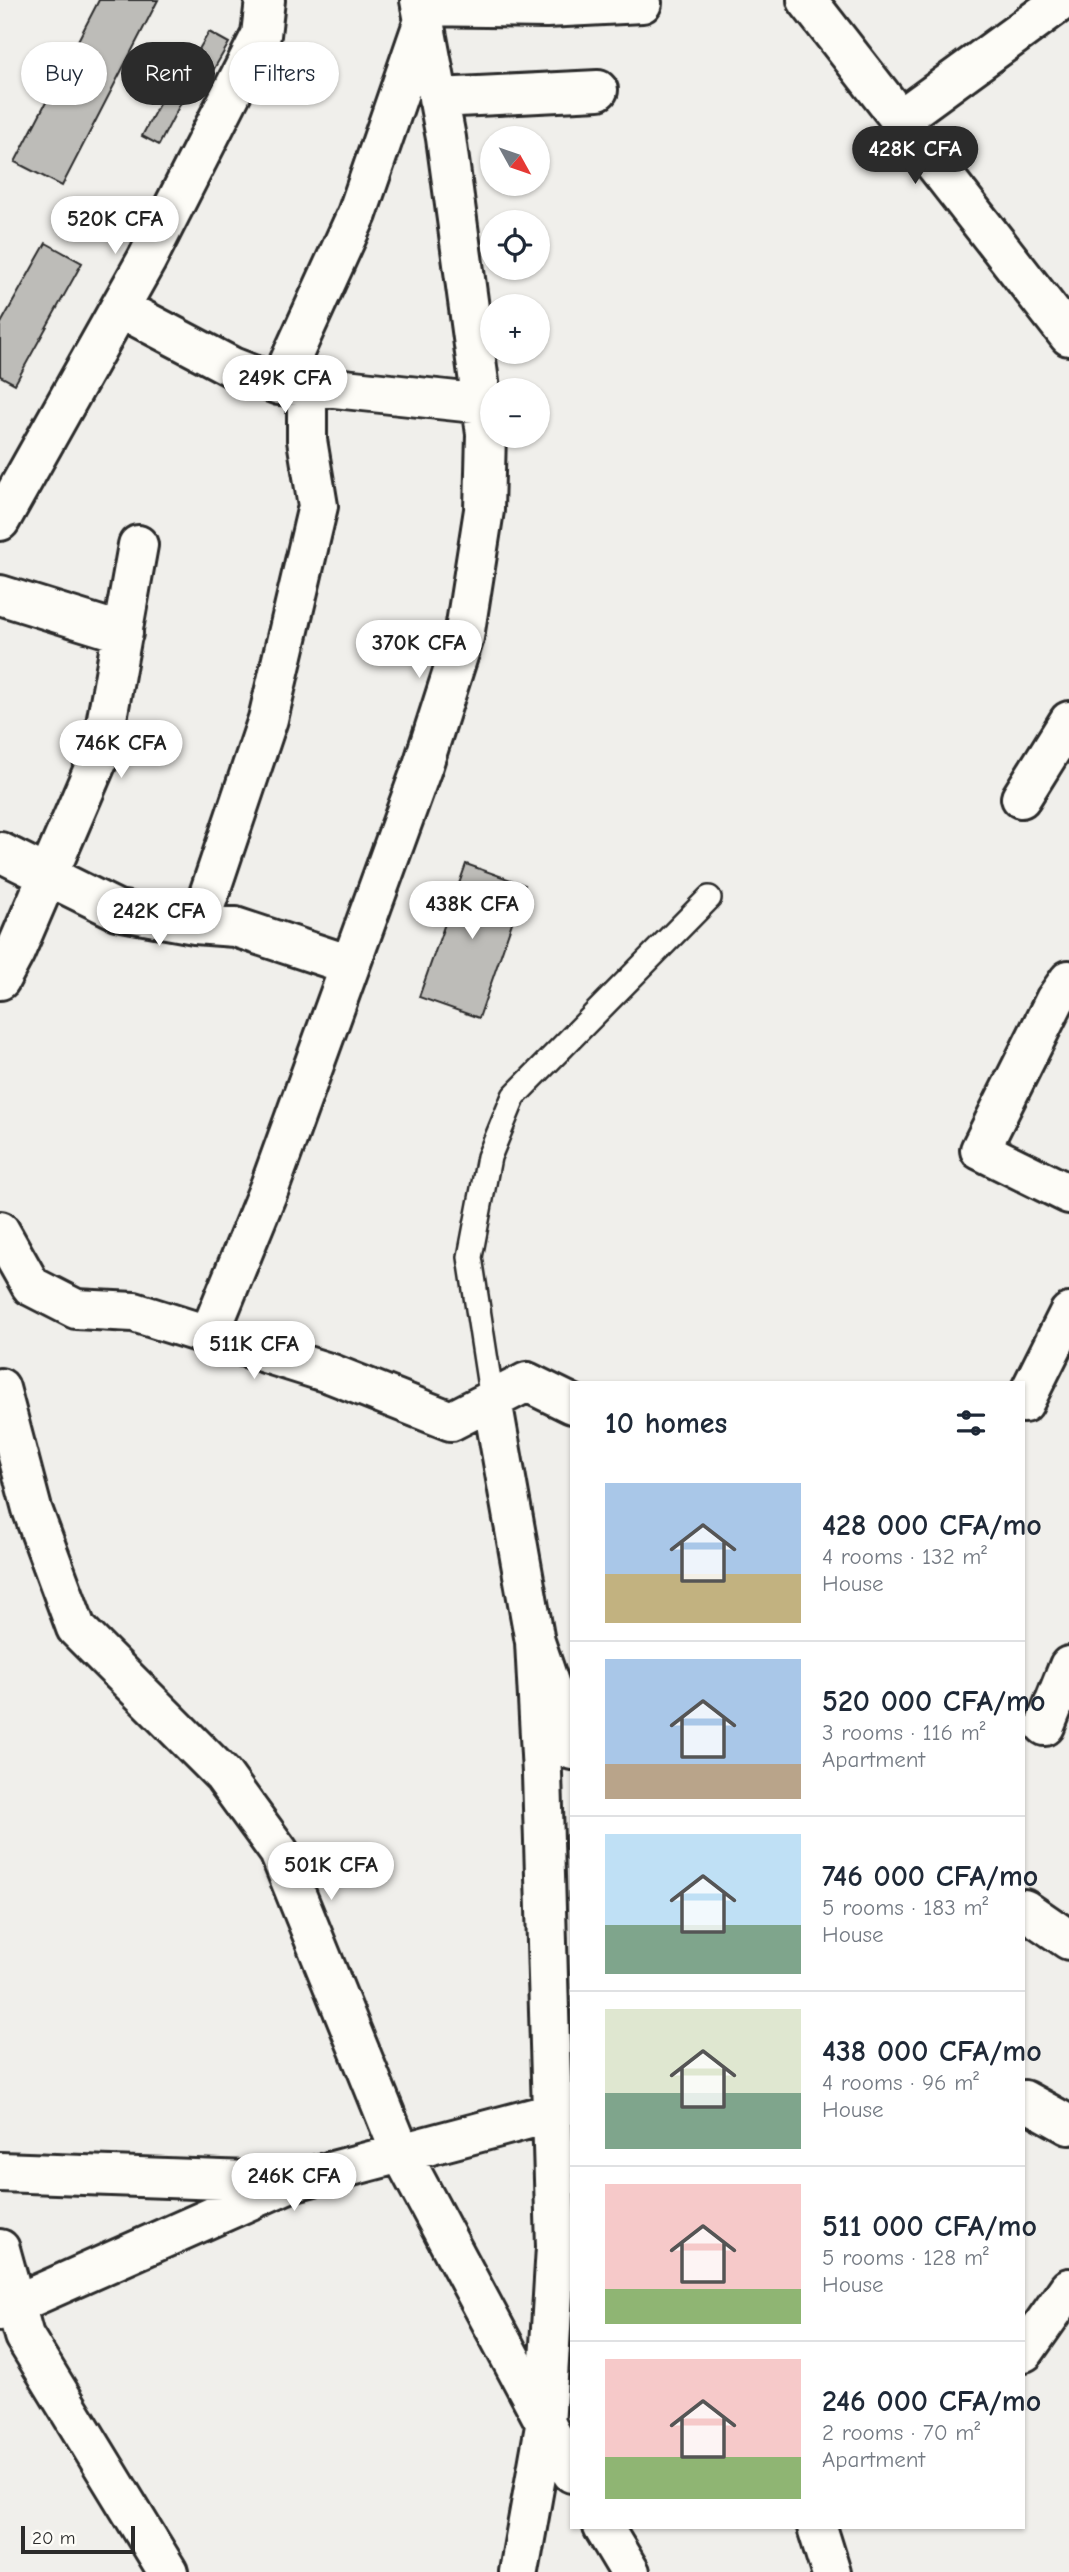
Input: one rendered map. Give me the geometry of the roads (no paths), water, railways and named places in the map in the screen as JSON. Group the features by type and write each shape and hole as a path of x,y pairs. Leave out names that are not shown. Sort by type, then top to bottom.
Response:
{"street":[{"path":"0,521 120,308 261,35 265,0"},
{"path":"808,0 1069,336"},
{"path":"900,119 1063,0"},
{"path":"422,9 538,4 642,4"},
{"path":"422,9 480,378"},
{"path":"199,924 268,719 318,506 307,440 293,386 357,214 422,9"},
{"path":"438,98 598,90"},
{"path":"120,308 232,366 293,386 480,404"},
{"path":"209,1335 270,1186 423,765 464,638 484,510 486,448"},
{"path":"0,980 101,752 138,545"},
{"path":"0,595 122,634"},
{"path":"1021,798 1069,721"},
{"path":"0,852 47,878 117,910 199,924 235,927 350,965"},
{"path":"1069,980 1055,1000 979,1150 1069,1194"},
{"path":"0,1231 31,1286 76,1309 134,1312 331,1374 451,1421 527,1382 570,1403"},
{"path":"1025,1401 1069,1313"},
{"path":"0,1388 32,1509 76,1628 223,1775 279,1852 400,2151 570,2470"},
{"path":"492,1400 535,1642 562,2107 545,2426 519,2572"},
{"path":"535,1642 570,1744"},
{"path":"1046,1726 1069,1666"},
{"path":"1025,1910 1069,1940"},
{"path":"1025,2101 1069,2124"},
{"path":"7,2307 290,2182 562,2107"},
{"path":"0,2172 290,2182"},
{"path":"0,2249 7,2307 168,2572"},
{"path":"1025,2351 1069,2288"},
{"path":"604,2529 629,2572"},
{"path":"818,2529 831,2572"}],"lane":[{"path":"492,1400 470,1256 489,1157 514,1096 709,898"}]}
